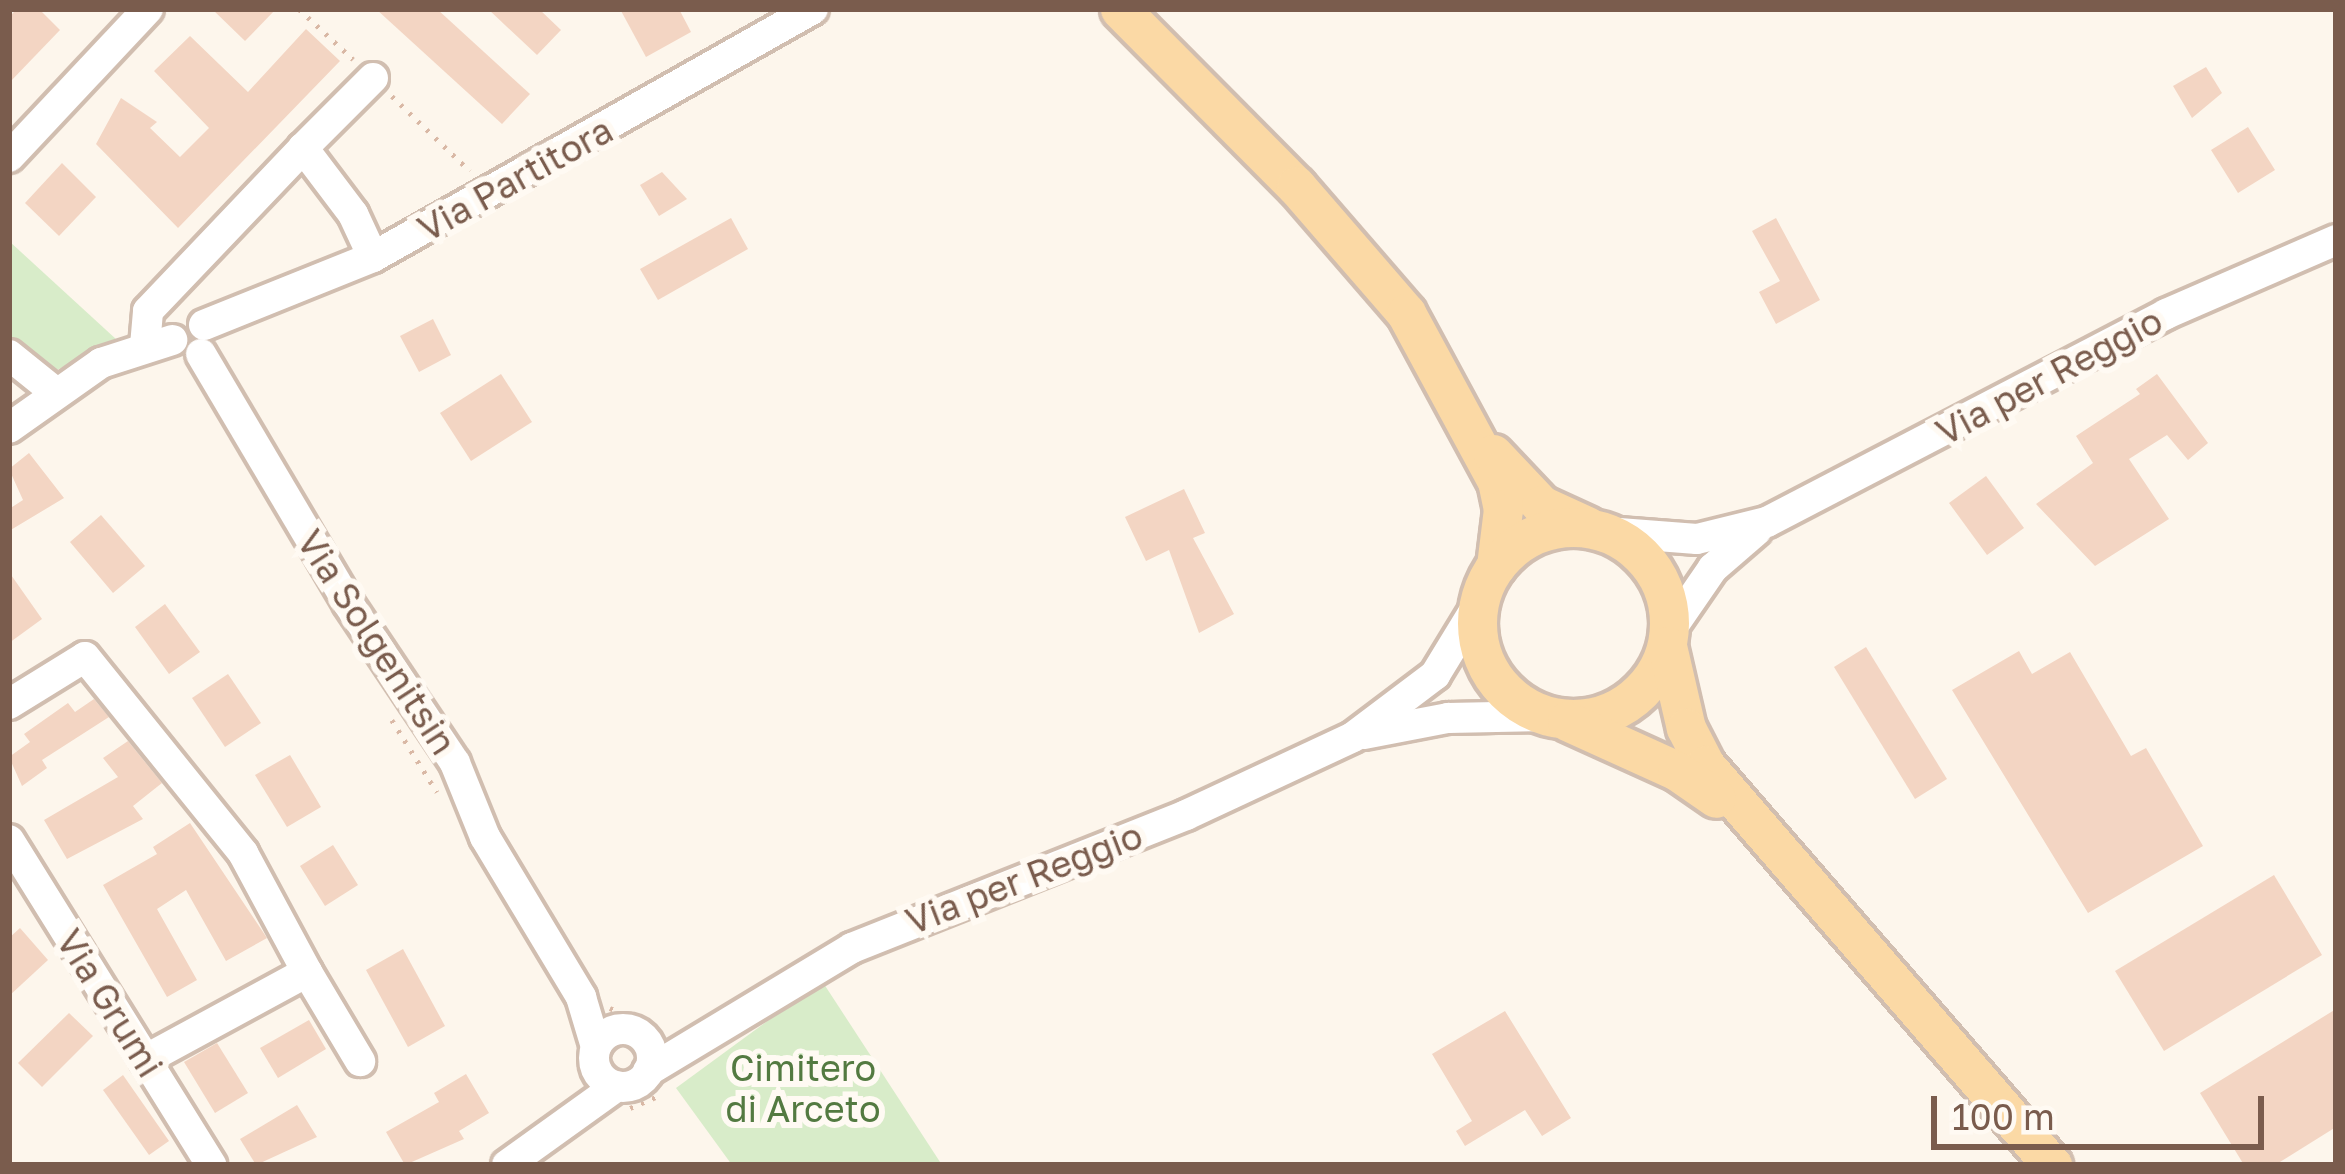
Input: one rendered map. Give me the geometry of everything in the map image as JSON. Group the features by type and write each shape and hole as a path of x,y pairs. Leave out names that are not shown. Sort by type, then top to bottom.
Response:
{"main road":[{"path":"1120,9 1362,257 1406,313 1480,440 1503,509 1496,566 1479,603 1478,635 1495,679 1554,717 1677,770 1745,819"},
{"path":"1480,440 1541,505 1599,530 1654,571 1694,746 1745,819 2052,1165"},
{"path":"1496,566 1546,530 1599,530"},
{"path":"1554,717 1598,716 1629,702 1653,677 1668,639"}],"street":[{"path":"9,157 148,9"},
{"name":"Via Partitora","path":"202,340 373,257 813,9"},
{"path":"202,340 184,356 158,343 148,311 373,77"},
{"path":"303,148 353,214 373,257"},
{"name":"Via per Reggio","path":"1668,639 1713,568 1767,522 2166,314 2336,239"},
{"name":"Via Solgenitsin","path":"202,340 348,603 408,682 455,763 485,837 581,997 604,1068"},
{"path":"9,428 55,392 158,343"},
{"path":"9,355 55,392"},
{"name":"Via per Reggio","path":"1599,530 1696,539 1767,522"},
{"name":"Via per Reggio","path":"604,1068 648,1071 904,924 1186,815 1353,737 1435,676 1479,603"},
{"path":"9,704 85,658 243,853 360,1060"},
{"name":"Via per Reggio","path":"1353,737 1448,718 1554,717"},
{"name":"Via Grumi","path":"9,840 212,1165"},
{"path":"145,1060 307,972"},
{"name":"Via Solgenitsin","path":"581,997 635,1034"},
{"path":"635,1034 648,1071"},
{"name":"Via per Reggio","path":"507,1165 577,1118 604,1068 635,1034 704,1036"}],"path":[{"path":"299,9 491,192"}],"green space":[{"path":"9,241 117,340 55,371 9,335"},
{"name":"Cimitero di Arceto","path":"822,981 942,1165 732,1165 676,1088"}],"building":[{"path":"17,9 39,9 60,30 9,83 9,17"},
{"path":"212,9 276,9 245,41"},
{"path":"376,9 437,9 530,94 502,124"},
{"path":"488,9 539,9 561,30 537,55"},
{"path":"620,9 679,9 691,32 646,57"},
{"path":"306,29 340,61 178,228 96,144 121,98 157,122 150,128 180,157 209,128 154,71 190,36 248,92"},
{"path":"2206,67 2222,93 2192,118 2173,86"},
{"path":"2248,127 2275,170 2238,193 2211,150"},
{"path":"62,163 96,197 59,236 25,203"},
{"path":"662,172 687,199 659,216 640,185"},
{"path":"731,218 748,249 658,300 640,269"},
{"path":"1776,218 1820,300 1776,324 1759,292 1780,281 1752,231"},
{"path":"433,319 451,355 419,372 400,336"},
{"path":"501,374 532,422 471,461 440,413"},
{"path":"2157,374 2208,443 2188,460 2167,435 2129,459 2169,519 2095,566 2036,504 2093,463 2076,436 2140,394 2136,389"},
{"path":"29,453 64,498 9,531 9,509 23,500 9,469"},
{"path":"1986,476 2024,528 1987,555 1949,503"},
{"path":"1184,489 1205,533 1193,538 1234,614 1199,633 1169,550 1146,561 1125,517"},
{"path":"101,515 145,566 113,593 70,542"},
{"path":"9,572 42,619 9,643"},
{"path":"165,604 200,652 169,674 135,627"},
{"path":"1866,647 1947,779 1915,799 1834,667"},
{"path":"2019,651 2032,674 2070,652 2131,756 2146,748 2203,846 2088,913 1952,690"},
{"path":"228,674 261,723 225,747 192,698"},
{"path":"94,699 109,717 42,760 47,768 22,786 9,757 30,742 24,734 68,703 75,712"},
{"path":"128,741 162,783 133,806 143,819 67,859 44,820 118,777 103,758"},
{"path":"290,755 321,807 287,827 255,775"},
{"path":"190,823 267,938 226,961 186,890 157,909 197,980 167,997 103,885 157,854 153,847"},
{"path":"333,845 358,885 325,906 300,866"},
{"path":"2274,875 2322,955 2164,1051 2115,971"},
{"path":"20,928 48,960 9,996 9,938"},
{"path":"403,949 445,1026 408,1047 366,970"},
{"path":"2336,1009 2336,1127 2275,1165 2244,1165 2200,1093"},
{"path":"1505,1011 1571,1118 1542,1136 1525,1110 1465,1146 1456,1131 1472,1121 1432,1054"},
{"path":"69,1013 93,1036 42,1087 18,1063"},
{"path":"309,1020 326,1049 278,1078 260,1048"},
{"path":"217,1043 248,1093 215,1113 184,1062"},
{"path":"466,1074 489,1113 459,1131 464,1139 405,1165 386,1132 439,1102 434,1093"},
{"path":"123,1075 169,1141 149,1155 103,1090"},
{"path":"297,1105 317,1137 256,1165 240,1139"}]}
